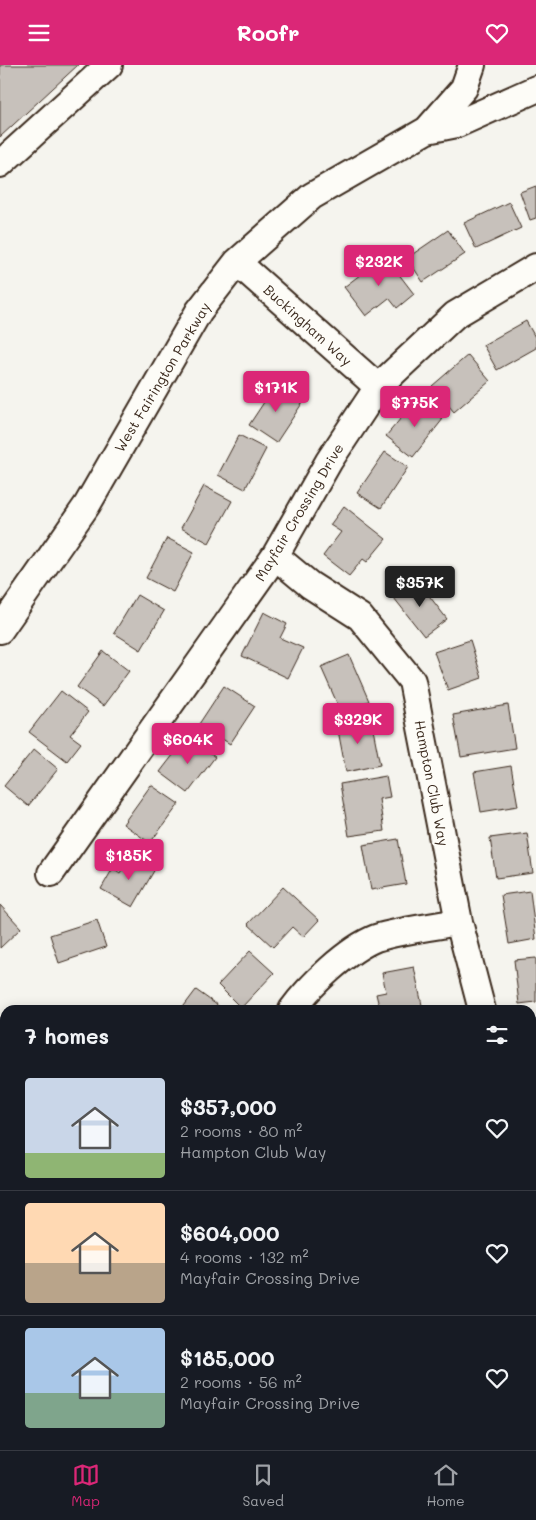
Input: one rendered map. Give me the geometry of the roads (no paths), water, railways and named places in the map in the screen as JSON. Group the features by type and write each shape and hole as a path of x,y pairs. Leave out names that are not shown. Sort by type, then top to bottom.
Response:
{"street":[{"path":"0,164 109,65"},
{"name":"West Fairington Parkway","path":"0,630 87,505 199,311 237,262 312,196 427,130 464,88 472,65"},
{"path":"427,130 457,124 536,89"},
{"name":"Buckingham Way","path":"237,262 378,387"},
{"name":"Mayfair Crossing Drive","path":"51,873 275,556 329,461 378,387 455,315 536,267"},
{"name":"Hampton Club Way","path":"275,556 310,585 360,617 412,681 459,922 481,1005"},
{"path":"296,1005 304,994 341,960 376,939 459,922"}]}
